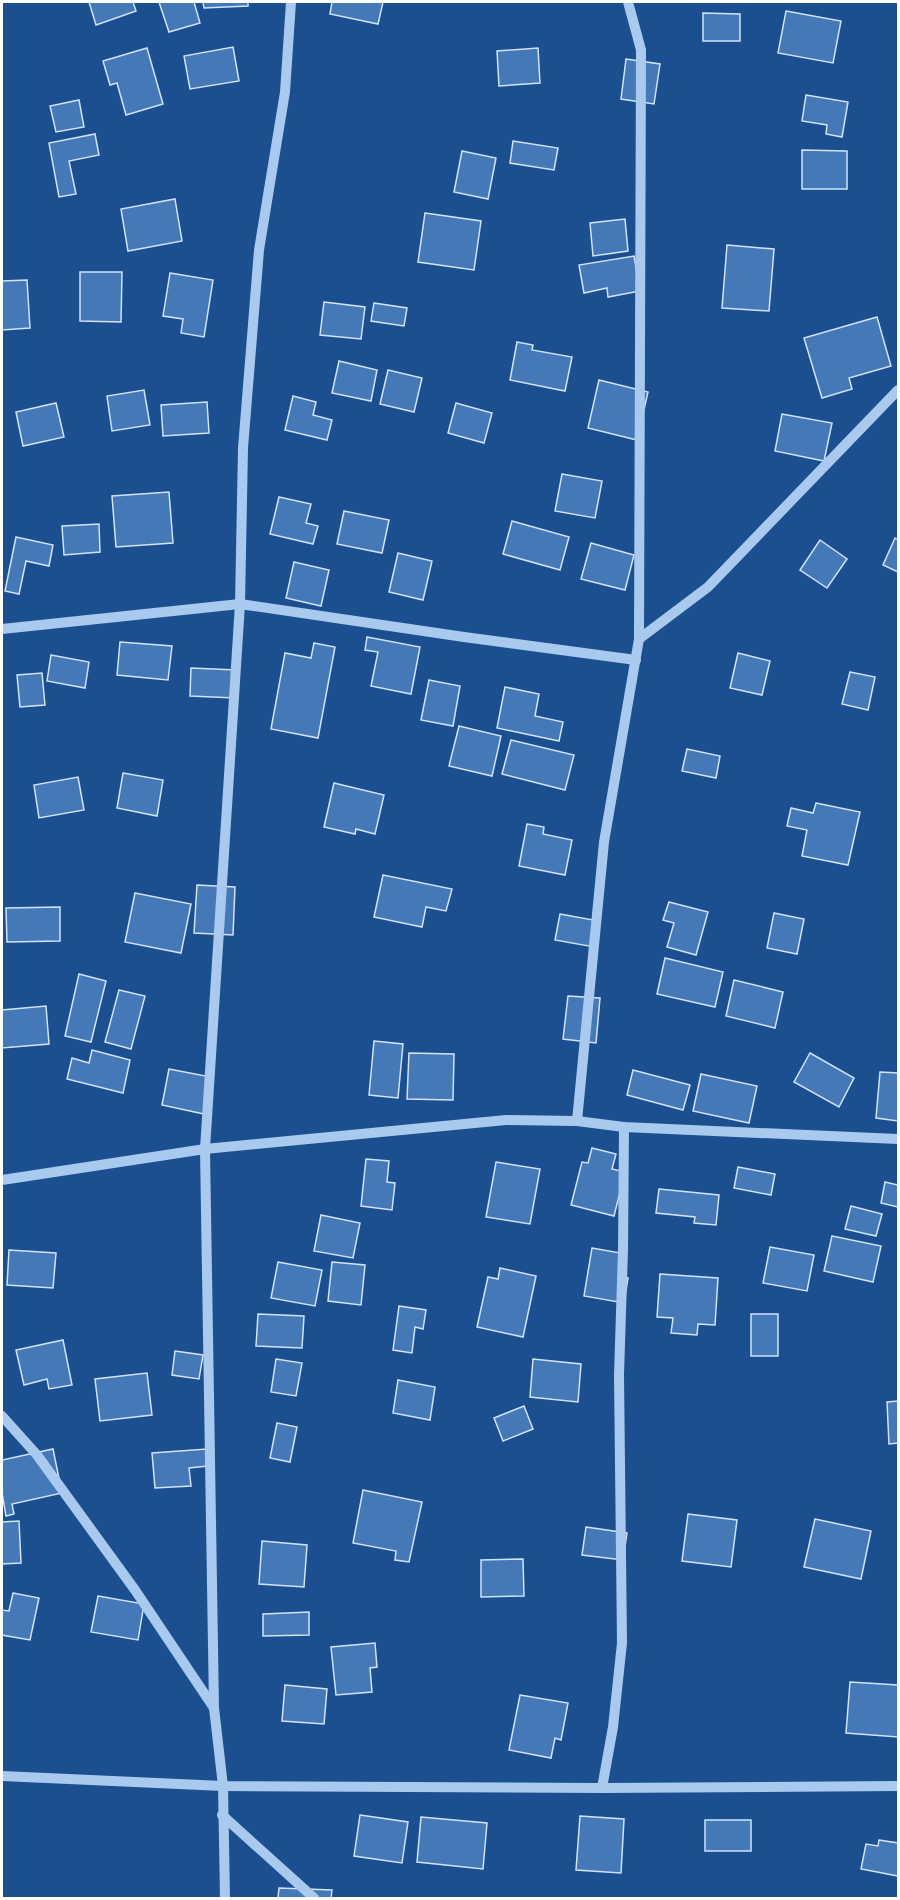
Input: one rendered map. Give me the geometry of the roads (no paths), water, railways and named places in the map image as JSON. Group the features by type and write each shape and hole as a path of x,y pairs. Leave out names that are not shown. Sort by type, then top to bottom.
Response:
{"street":[{"path":"225,1899 223,1786 214,1708 205,1149 240,604 243,448 259,250 285,92 291,2"},
{"path":"577,1121 604,842 639,639 641,50 628,2"},
{"path":"639,639 708,587 898,390"},
{"path":"2,629 240,604 636,660"},
{"path":"2,1180 205,1149 506,1120 577,1121 624,1127 898,1139"},
{"path":"603,1788 613,1727 622,1643 620,1375 624,1127"},
{"path":"2,1416 37,1455 128,1581 214,1708"},
{"path":"2,1776 223,1786 603,1788 898,1786"},
{"path":"222,1815 314,1899"}]}
